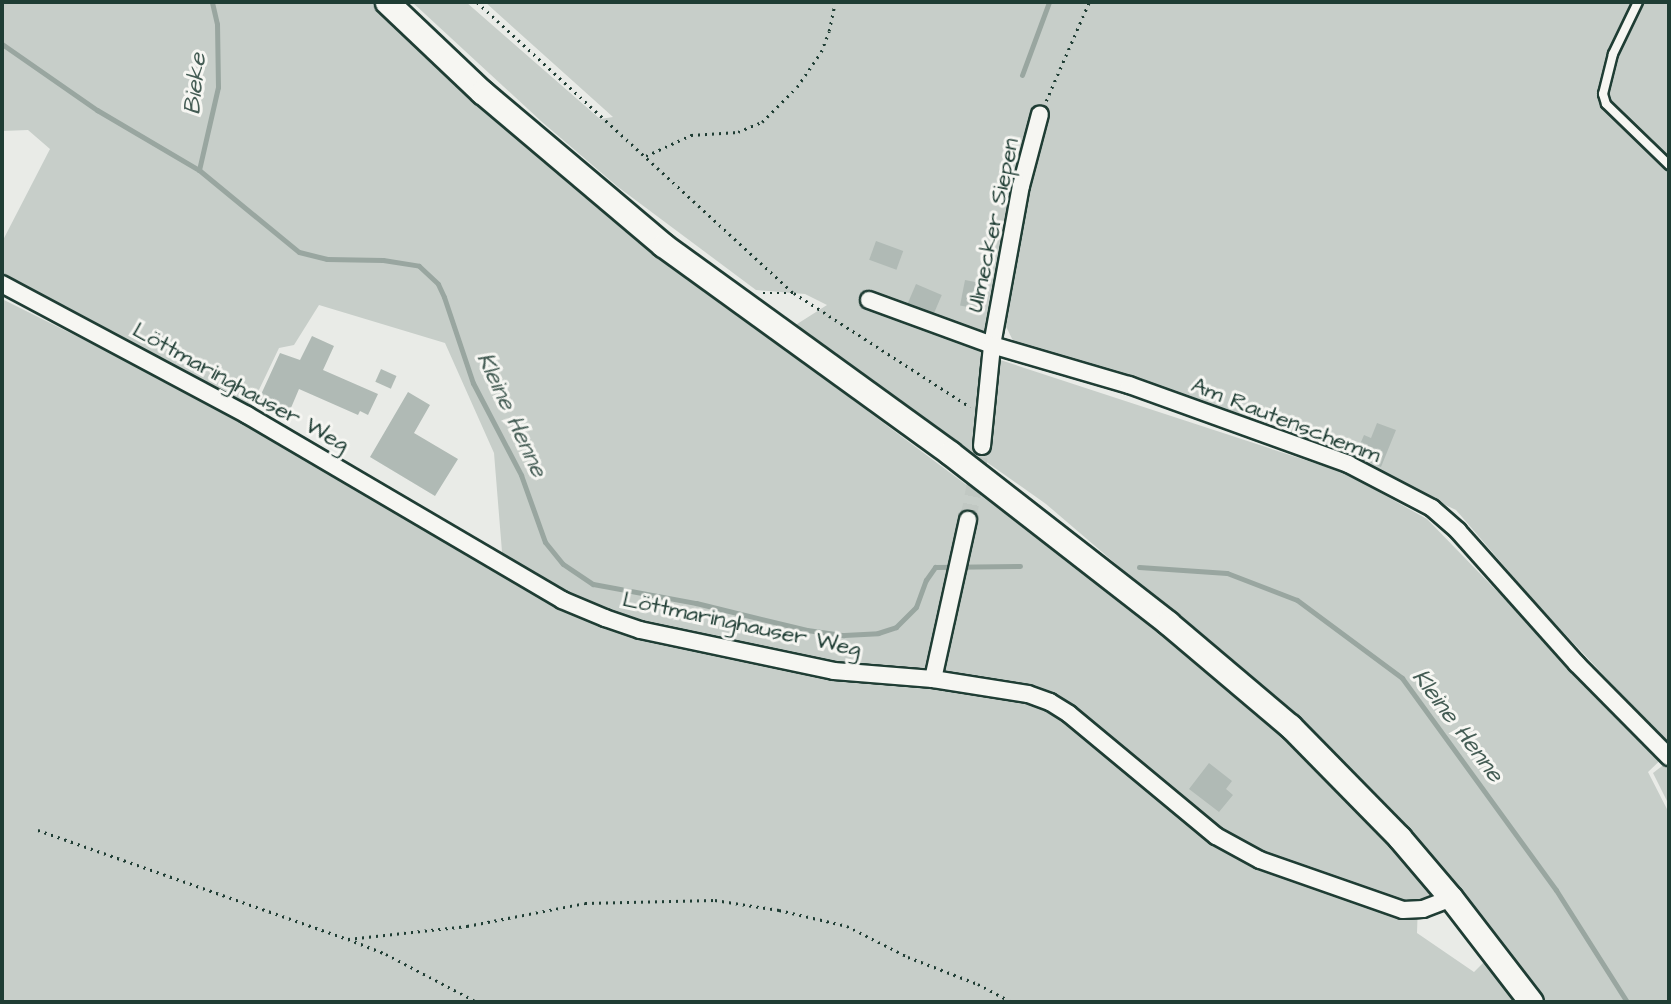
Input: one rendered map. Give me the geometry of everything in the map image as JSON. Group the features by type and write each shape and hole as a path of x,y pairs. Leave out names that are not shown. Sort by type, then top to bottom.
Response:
{"main road":[{"path":"387,2 481,92 663,245 950,453 1168,623 1323,759 1399,837 1504,964 1531,1002"}],"street":[{"name":"Ulmecker Siepen","path":"982,446 992,345 1021,186 1040,114"},
{"name":"Löttmaringhauser Weg","path":"2,284 247,415 573,605 640,630 834,671 933,679 1028,694 1050,702 1069,714 1216,836 1260,860 1403,910 1423,909 1451,898"},
{"name":"Ulmecker Siepen","path":"869,300 992,345"},
{"name":"Am Rautenschemm","path":"992,345 1129,385 1348,464 1432,508 1458,531 1577,664 1669,757"},
{"path":"933,679 968,520"}],"lane":[{"path":"1638,2 1613,54 1603,94 1606,104 1669,164"}],"path":[{"path":"477,2 646,156 756,261 794,293 983,416"},
{"path":"646,156 691,135 738,132 762,122 797,87 821,52 835,2"},
{"path":"1040,114 1089,2"},
{"path":"753,292 794,293"},
{"path":"38,830 348,939 386,954 477,1002"},
{"path":"348,939 467,926 585,903 715,900 779,910 847,926 908,957 978,984 1012,1002"}],"shaded area":[{"path":"2,2 373,2 600,206 763,333 1146,619 1273,725 1421,877 1429,897 1418,904 1417,933 1474,972 1487,959 1518,1002 2,1002 2,299 337,466 503,564 494,453 445,343 319,305 294,345 279,348 247,415 2,274 2,242 50,149 28,130 2,131"},
{"path":"412,2 466,2 600,119 613,117 485,2 1669,2 1669,752 1648,772 1669,813 1669,1002 1543,1002 1495,935 1394,812 1310,730 1046,504 794,326 827,305 805,294 756,290 618,187 542,122","holes":["1014,180 1021,186 1002,318 1015,345 1367,468 1456,510 1535,602 1656,731 1649,748 1427,519 1345,473 982,354"]},
{"path":"1666,763 1669,766 1669,805 1653,773"}],"building":[{"path":"876,241 903,251 896,270 869,260"},
{"path":"965,280 986,284 981,310 960,306"},
{"path":"916,284 942,295 934,314 908,303"},
{"path":"312,336 334,346 323,370 378,394 368,415 360,411 358,415 299,389 288,415 258,401 280,353 300,360"},
{"path":"381,369 397,376 391,389 375,382"},
{"path":"408,392 430,405 414,433 458,459 435,496 370,457"},
{"path":"1377,423 1396,430 1381,467 1355,456 1364,435 1371,438"},
{"path":"1209,763 1232,781 1226,789 1233,795 1219,812 1189,789"}],"waterway":[{"name":"Bieke","path":"199,170 218,87 217,24 212,2"},
{"name":"Ulmecker Siepen","path":"1022,75 1049,2"},
{"name":"Kleine Henne","path":"2,44 97,110 199,170 299,252 327,259 383,260 419,266 438,284 444,297 473,383 521,475 545,542 563,564 593,584 696,603 807,630 844,635 878,633 896,627 916,607 926,580 935,567 1020,566"},
{"name":"Kleine Henne","path":"1139,567 1227,573 1297,600 1402,678 1556,890 1627,1002"}],"tunnel":[{"path":"968,520 982,446"}]}
